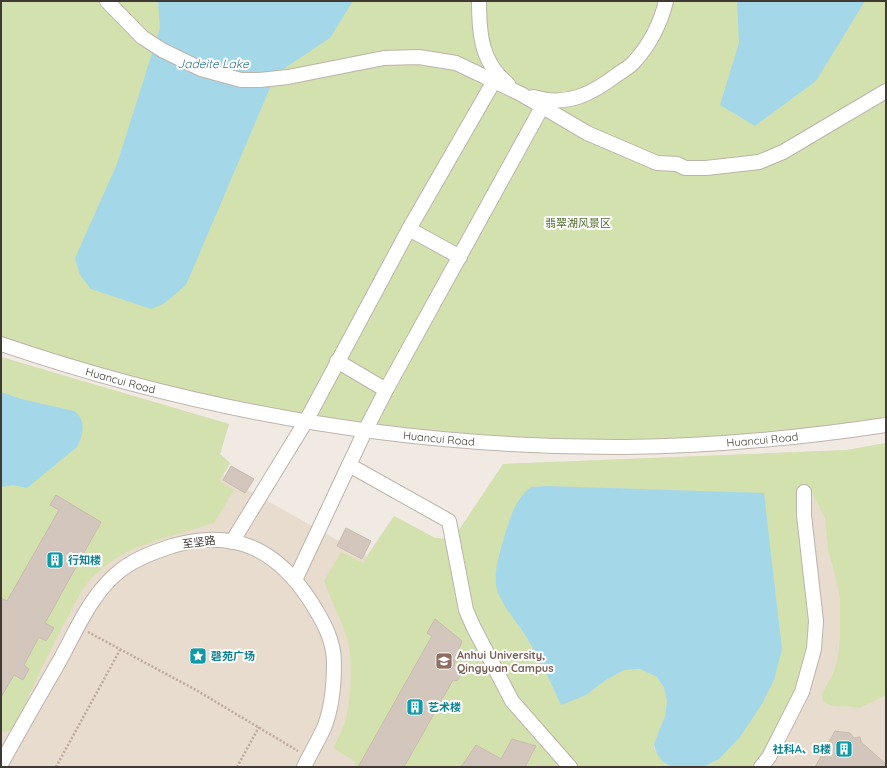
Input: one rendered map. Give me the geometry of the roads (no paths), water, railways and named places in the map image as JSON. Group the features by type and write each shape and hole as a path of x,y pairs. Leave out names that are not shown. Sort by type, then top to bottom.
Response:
{"street":[{"path":"107,1 142,37 162,50 201,70 241,80 260,80 288,77 384,58 419,57 456,63 521,94 587,133 657,163 677,164 685,168 706,168 759,162 783,152 886,92"},
{"path":"478,1 479,29 487,59 501,78 521,94 541,100 556,101 571,99 590,92 606,83 634,62 646,46 659,23 666,1"},
{"path":"232,542 306,421 409,229 494,81"},
{"path":"294,580 365,430 542,107"},
{"path":"409,229 460,257"},
{"name":"Huancui Road","path":"1,344 64,365 165,393 210,403 306,421 442,439 627,447 752,441 813,435 886,425"},
{"path":"338,362 386,390"},
{"path":"349,465 449,521 466,610 512,701 570,767"},
{"path":"760,767 768,757 802,692 814,649 816,621 804,515 804,492"},
{"name":"至坚路","path":"2,758 90,605 105,585 120,570 158,550 183,543 222,540 251,547 271,557 283,567 306,594 324,622 331,641 334,662 332,694 324,726 306,762"}],"water":[{"name":"Jadeite Lake","path":"158,1 353,1 330,38 276,74 186,285 165,303 151,309 91,289 80,275 75,258 117,164 160,28"},
{"path":"737,1 865,1 816,81 755,126 720,105 739,43"},
{"path":"1,392 21,399 74,411 81,419 83,428 77,447 27,488 13,485 1,487"},
{"path":"548,486 764,493 782,649 774,680 762,704 740,737 719,759 703,767 672,767 663,762 657,754 654,744 665,716 667,701 664,688 657,677 640,669 624,670 606,680 586,695 561,705 534,650 503,604 496,585 498,558 512,513 518,501 531,487"}],"place":[{"name":"行知楼","path":"55,560"},
{"name":"磬苑广场","path":"198,656"},
{"name":"Anhui University, Qingyuan Campus","path":"444,661"},
{"name":"艺术楼","path":"415,707"},
{"name":"社科A、B楼","path":"844,749"}],"park label":[{"name":"翡翠湖风景区","path":"578,223"}]}
